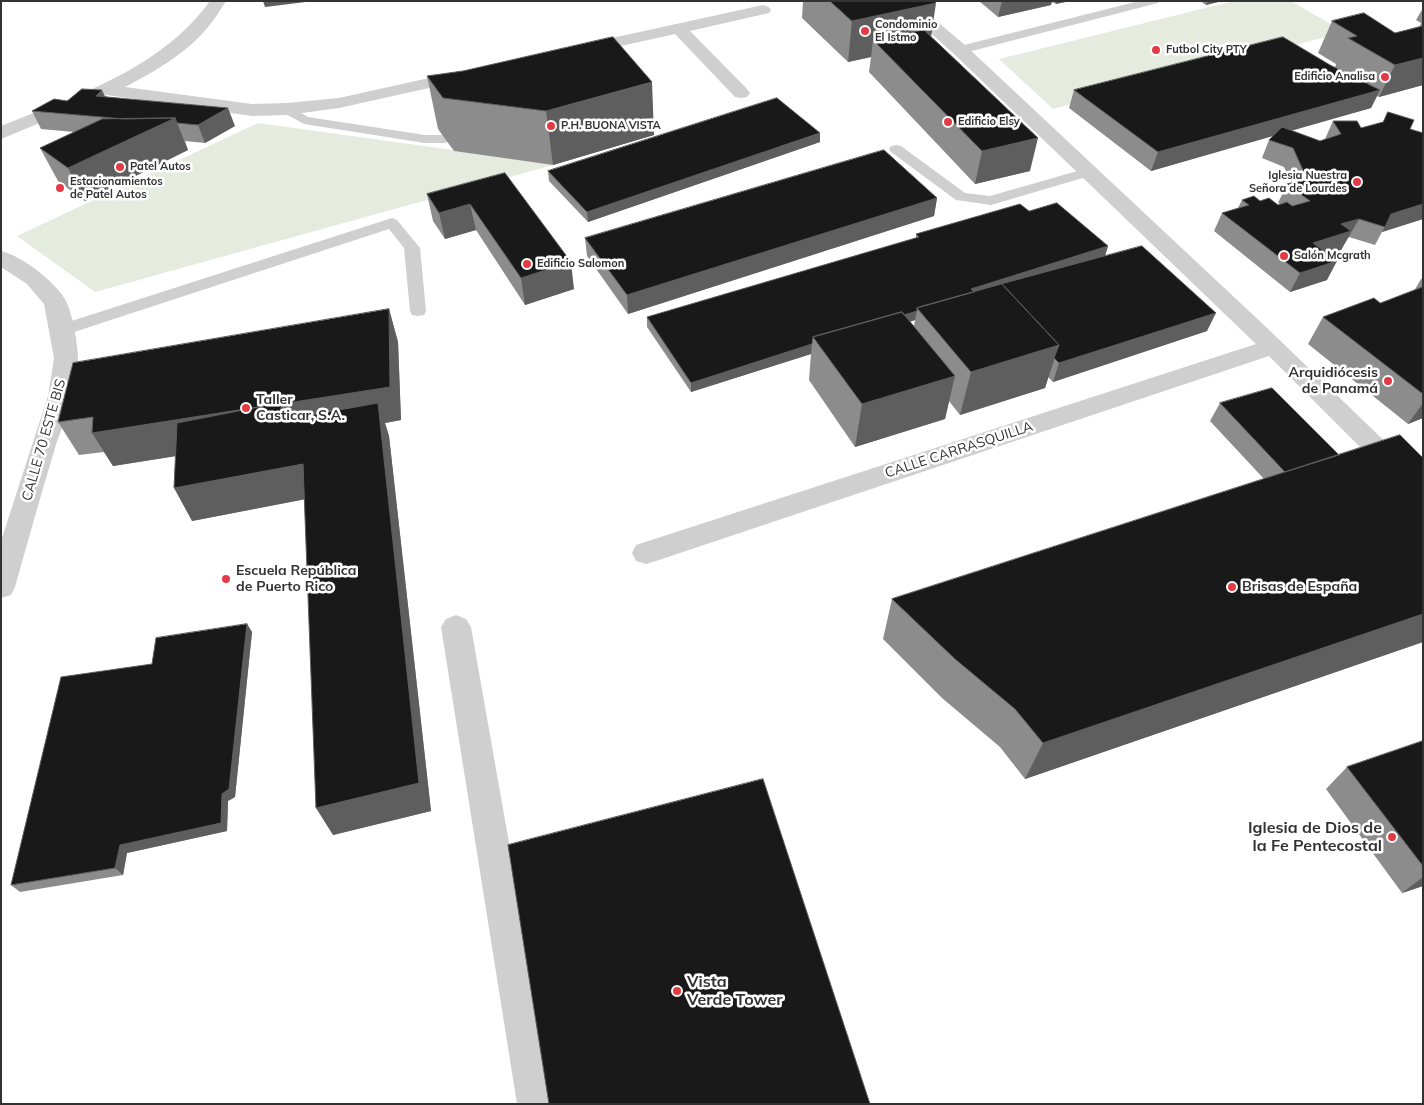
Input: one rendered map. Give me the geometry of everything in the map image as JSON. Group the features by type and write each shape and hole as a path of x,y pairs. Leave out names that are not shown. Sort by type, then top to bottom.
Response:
{"street":[{"path":"1,133 104,89 142,70 190,36 212,13 218,1"},
{"path":"903,1 960,50 1251,326 1423,494"},
{"path":"562,54 763,10"},
{"path":"679,28 741,93"},
{"path":"104,89 252,110 287,109 339,103 484,71"},
{"name":"CALLE 70 ESTE BIS","path":"1,257 35,279 55,302 66,358 60,396 1,587"},
{"name":"CALLE CARRASQUILLA","path":"646,553 1271,347"},
{"path":"456,627 536,1104"}],"lane":[{"path":"960,50 1154,1"},
{"path":"287,109 304,120 425,139 445,139"},
{"path":"896,150 961,197 991,200 1088,172"},
{"path":"62,330 392,224 412,248 418,311"}],"shaded area":[{"name":"Futbol City PTY","path":"1234,1 1291,1 1344,32 1053,109 999,59"},
{"path":"258,123 553,165 95,292 17,236"}],"building":[{"path":"830,1 934,1 936,3 852,21"},
{"path":"1364,13 1395,33 1423,26 1423,58 1395,65 1348,38 1357,36 1332,21"},
{"path":"924,30 1038,138 982,151 873,40"},
{"path":"613,37 652,82 546,111 443,98 427,76 463,71"},
{"path":"1283,37 1330,65 1380,90 1158,152 1074,90"},
{"path":"82,89 102,90 96,96 228,108 198,125 177,123 175,118 124,119 32,111 54,99 67,101"},
{"path":"777,98 820,133 587,212 548,171"},
{"path":"1388,112 1414,120 1410,129 1423,133 1423,204 1391,214 1385,227 1359,219 1341,224 1351,231 1313,243 1337,261 1300,273 1222,213 1249,205 1242,200 1254,196 1260,201 1269,198 1278,205 1287,202 1292,206 1310,201 1287,184 1307,179 1293,148 1269,140 1282,127 1320,141 1341,134 1333,121 1357,121 1361,128 1383,122"},
{"path":"175,118 68,168 40,148 102,119"},
{"path":"884,150 937,198 627,295 585,238"},
{"path":"505,173 571,262 521,278 470,204 439,213 427,194"},
{"path":"1057,203 1108,246 971,289 974,292 917,308 917,311 904,315 902,312 813,337 812,344 691,383 647,317 919,237 916,234 1020,204 1029,211"},
{"path":"1142,246 1216,313 1059,363 1054,358 1059,345 1002,284"},
{"path":"1002,284 1059,345 971,372 917,308"},
{"path":"1423,287 1423,394 1323,317 1374,298 1380,303"},
{"path":"389,309 390,387 281,404 281,414 300,411 300,417 378,403 419,783 316,808 303,464 174,488 177,423 264,406 92,433 93,417 58,422 73,363"},
{"path":"902,312 955,376 862,404 813,337"},
{"path":"1272,388 1339,455 1285,472 1220,403"},
{"name":"Brisas de España","path":"1400,435 1423,458 1423,614 1043,743 1015,709 955,659 892,599"},
{"path":"247,624 229,789 222,794 221,823 120,845 115,868 11,885 61,677 152,664 156,638"},
{"path":"1423,741 1423,866 1347,767"},
{"name":"Vista Verde Tower","path":"763,779 870,1104 549,1104 508,845"}],"place":[{"name":"Condominio El Istmo","path":"865,31"},
{"name":"Futbol City PTY","path":"1156,50"},
{"name":"Edificio Analisa","path":"1385,77"},
{"name":"Edificio Elsy","path":"948,122"},
{"name":"P.H. BUONA VISTA","path":"551,126"},
{"name":"Patel Autos","path":"120,167"},
{"name":"Iglesia Nuestra Señora de Lourdes","path":"1357,182"},
{"name":"Estacionamientos de Patel Autos","path":"60,188"},
{"name":"Salón Mcgrath","path":"1284,256"},
{"name":"Edificio Salomon","path":"527,264"},
{"name":"Arquidiócesis de Panamá","path":"1388,381"},
{"name":"Taller Casticar, S.A.","path":"246,408"},
{"name":"Escuela República de Puerto Rico","path":"226,579"},
{"name":"Brisas de España","path":"1232,587"},
{"name":"Iglesia de Dios de la Fe Pentecostal","path":"1392,837"},
{"name":"Vista Verde Tower","path":"677,991"}]}
